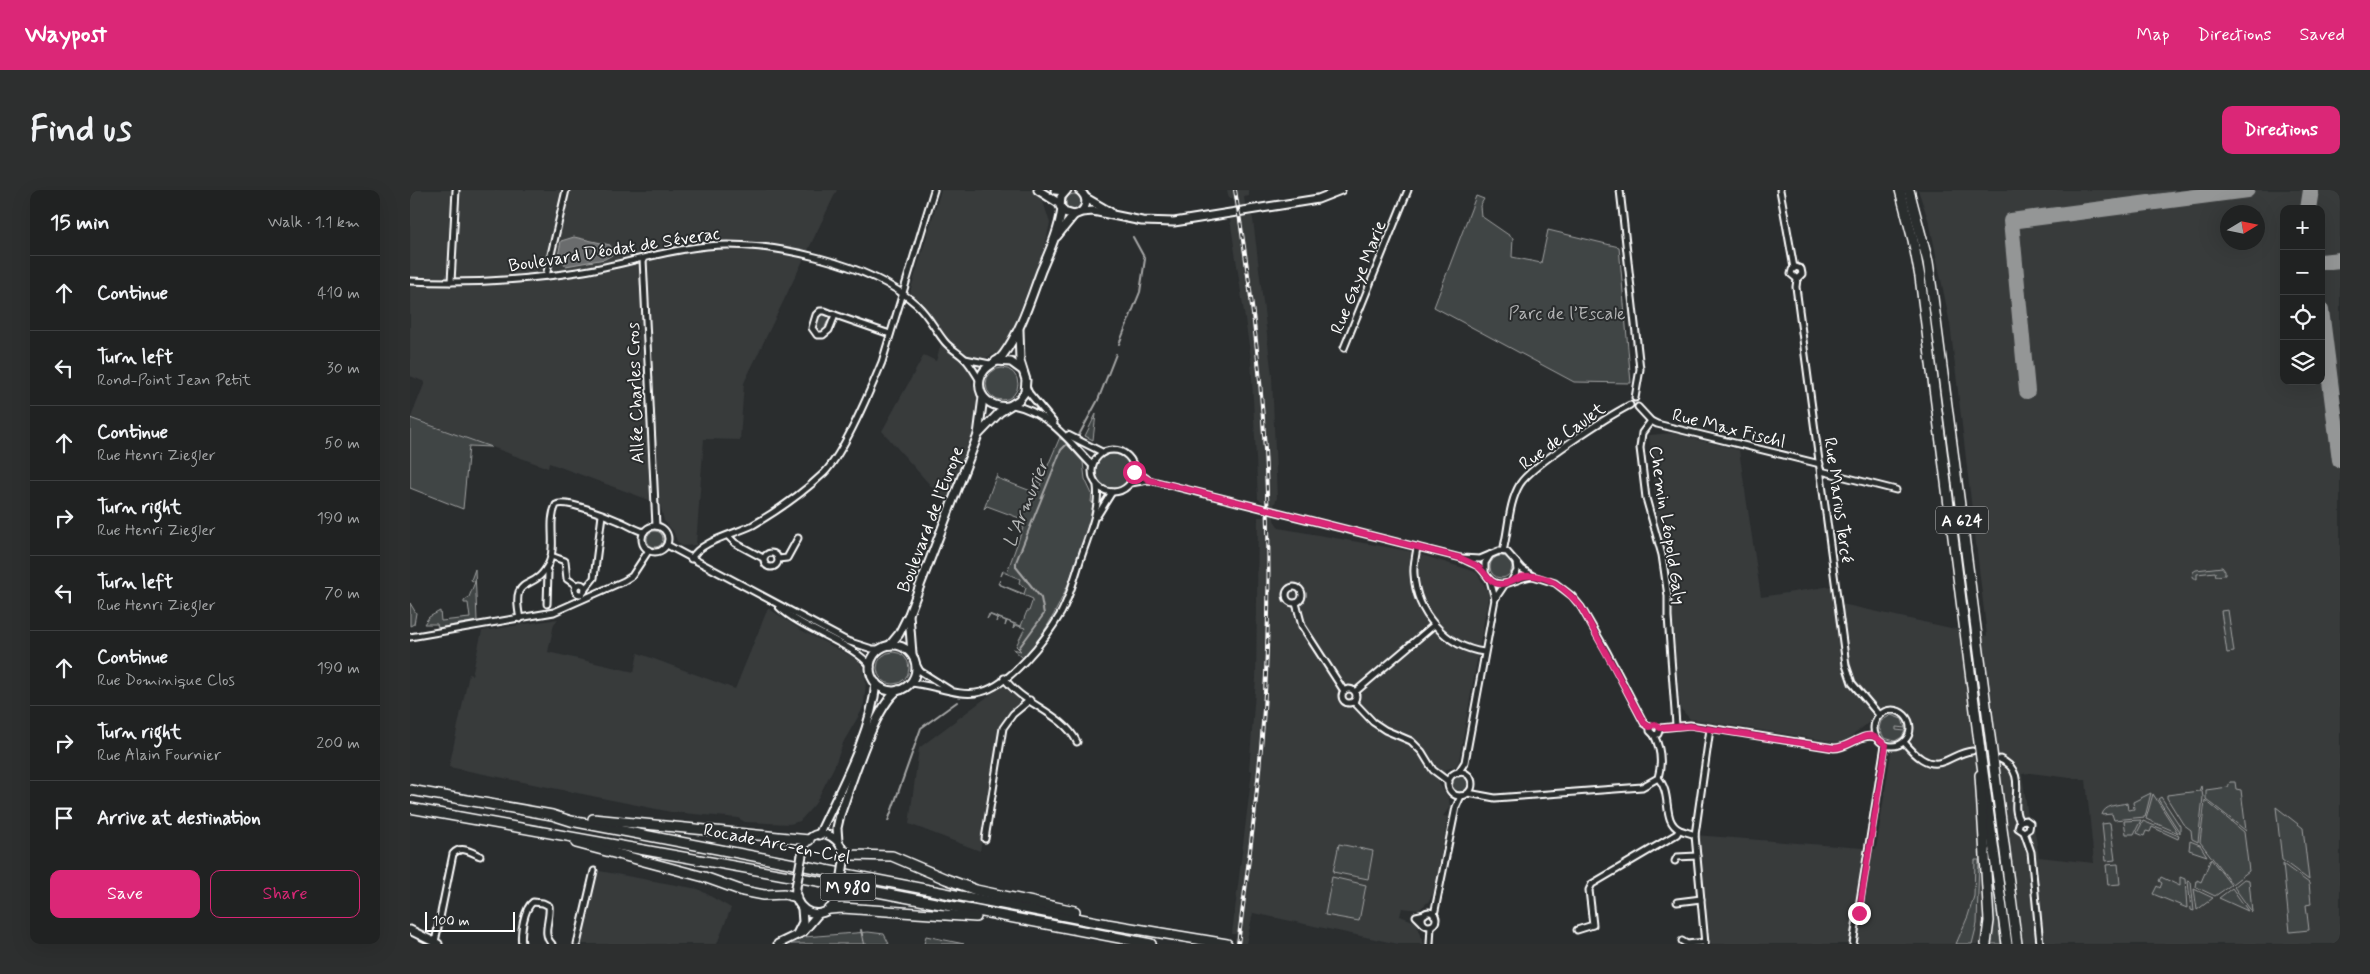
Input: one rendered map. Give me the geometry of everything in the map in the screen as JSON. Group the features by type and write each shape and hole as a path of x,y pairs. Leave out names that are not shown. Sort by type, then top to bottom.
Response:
{"highway":[{"name":"A 624","path":"1900,190 1920,277 1981,758 2007,944"},
{"name":"A 624","path":"1909,190 1928,262 2018,944"},
{"path":"1914,190 1926,233 1928,262"},
{"path":"1981,758 1980,780 1989,921 1986,944"},
{"name":"Rocade Arc-en-Ciel","path":"410,790 552,815 581,823 1117,925 1222,943"},
{"name":"Rocade Arc-en-Ciel","path":"410,808 851,887 1025,922 1151,944"},
{"path":"552,815 809,840"},
{"path":"546,832 548,836 640,858 743,891 764,895 784,894 796,897"},
{"path":"844,851 852,855 892,856 946,880 976,890 1112,919 1117,925"},
{"path":"1980,944 1986,869"},
{"path":"830,909 982,917 1019,923 1025,922"}],"street":[{"path":"451,282 456,190"},
{"path":"546,276 566,190"},
{"path":"691,559 698,548 753,524 791,499 827,469 836,457 870,390 890,334 934,190"},
{"path":"1038,190 1061,206 1067,214 1074,215"},
{"path":"1055,190 1066,191"},
{"path":"1052,242 1066,222 1074,215 1082,212 1120,216 1142,221 1184,222 1318,199 1340,190"},
{"name":"Rue Gaye Marie","path":"1344,348 1408,190"},
{"path":"1620,190 1640,369 1635,398"},
{"name":"Rue Marius Tercé","path":"1780,190 1794,268 1791,274 1797,279"},
{"path":"980,381 982,373 1002,356 1019,327 1052,242 1061,206 1061,197 1066,191"},
{"path":"1083,193 1095,205 1120,216"},
{"path":"1082,212 1086,205 1083,193"},
{"name":"Boulevard Déodat de Séverac","path":"410,281 451,282 546,276 707,246 764,246 833,262 870,277 902,294 926,314 946,344 964,359 980,381"},
{"name":"Allée Charles Cros","path":"643,259 656,526"},
{"name":"Rue Marius Tercé","path":"1794,268 1799,268 1802,271 1802,276 1797,279"},
{"name":"Rue Marius Tercé","path":"1797,279 1797,293 1848,670 1852,683 1879,715"},
{"path":"835,314 827,333 823,335 815,333 812,326 818,313 825,311 835,314 890,334"},
{"path":"1019,327 1018,340 1026,385 1029,393 1055,426"},
{"name":"Boulevard Déodat de Séverac","path":"964,359 993,363"},
{"path":"993,363 1011,362 1022,371"},
{"name":"Boulevard de l'Europe","path":"890,645 909,614 978,435 984,397 980,381"},
{"name":"Boulevard de l'Europe","path":"978,435 996,416 1021,398 1026,385"},
{"path":"984,397 994,406 1022,406 1064,432 1102,452 1114,450 1124,453 1130,458 1134,470 1130,483 1121,491 1112,492 1097,486"},
{"path":"1635,398 1640,401 1638,407 1634,408 1630,406 1630,399 1635,398"},
{"name":"Rue de Caulet","path":"1503,551 1510,509 1520,483 1534,468 1630,406"},
{"name":"Rue Max Fischl","path":"1638,407 1651,421 1820,464"},
{"name":"Chemin Léopold Galy","path":"1651,421 1642,434 1640,448 1646,498 1662,555 1668,596 1676,725"},
{"path":"1064,432 1092,464"},
{"path":"910,683 964,693 982,692 1004,678 1028,657 1061,612 1093,523 1098,496 1097,486 1091,474 1092,464 1102,452"},
{"path":"1134,470 1149,480 1461,558 1480,559 1503,551 1515,560 1522,569 1533,576"},
{"path":"1821,471 1896,490"},
{"path":"1130,483 1149,480"},
{"path":"1093,523 1112,492"},
{"path":"520,619 517,594 520,588 534,580 546,569 552,556 553,515 556,505 564,503 602,515 644,532"},
{"path":"576,585 575,591 578,594 584,592 594,578 602,515"},
{"path":"656,526 665,530 668,540 666,545 657,552 649,550 642,542 644,532 656,526"},
{"path":"728,536 735,543 763,558 765,565 775,566 778,559"},
{"path":"778,559 787,558 798,538"},
{"path":"666,545 847,641 881,649"},
{"path":"1417,547 1413,572 1416,588 1434,625 1462,646 1484,652"},
{"path":"410,636 520,619 563,609 624,582 632,576 649,550"},
{"path":"763,558 771,552 778,559"},
{"path":"1490,555 1485,563 1495,599"},
{"path":"552,556 565,561 567,579 576,585 582,584 585,589"},
{"path":"1461,558 1479,567 1496,584 1505,584 1519,577 1533,576 1545,578 1563,588 1581,607 1644,723 1650,727 1650,731 1657,732 1676,725 1834,748 1852,744 1866,736 1877,738 1886,745 1892,746 1904,742 1908,737 1911,726 1906,716 1892,709 1879,715 1874,724 1852,744"},
{"path":"1511,581 1517,571 1515,560"},
{"path":"546,569 548,573 547,604"},
{"path":"1505,584 1495,599 1464,762 1458,773 1452,776 1449,782 1450,789 1458,795 1477,793 1495,798 1599,792 1642,787 1658,778"},
{"path":"1296,603 1302,626 1344,691"},
{"path":"777,605 793,620 858,655 870,667 876,683 869,719 833,809 819,836"},
{"name":"Boulevard de l'Europe","path":"909,614 912,655"},
{"path":"1355,692 1434,625"},
{"path":"870,667 873,657 881,649 890,645 905,648 912,655 920,671 951,690"},
{"path":"778,944 803,932 818,914 830,909 839,895 844,862 844,851 838,841 837,828 840,815 874,727 888,698 910,683 915,674 916,664"},
{"path":"1004,678 1072,731 1077,742"},
{"path":"876,683 886,689 898,690"},
{"path":"1350,689 1355,692 1357,697 1354,702 1348,704 1344,701 1342,696 1344,691 1350,689"},
{"path":"985,839 1003,728 1013,714 1030,700"},
{"path":"1354,702 1373,722 1411,741 1427,758 1433,770 1449,782"},
{"path":"1650,727 1655,724 1661,762 1658,778 1666,791 1670,818 1679,830 1695,835"},
{"path":"1874,724 1877,738"},
{"path":"1682,942 1687,944 1705,943 1695,835 1710,729"},
{"path":"1904,742 1919,757 1932,764 1944,762 1962,752 1972,751"},
{"path":"1853,944 1886,745"},
{"path":"2000,758 2013,768 2018,790 2016,814 2020,821 2018,828 2024,832 2031,852 2040,944"},
{"path":"1464,762 1467,775 1477,793"},
{"path":"1458,773 1467,775"},
{"path":"1468,793 1472,786"},
{"path":"1430,944 1427,925 1429,914 1435,905 1440,889 1458,795"},
{"path":"2020,821 2024,820 2030,823 2029,829 2024,832"},
{"path":"1577,930 1590,928 1592,925 1589,890 1592,884 1677,834 1679,830"},
{"path":"796,936 802,922 802,908 796,897 796,887 802,855 809,840 819,836 828,835 838,841"},
{"path":"410,930 437,943 453,854 455,851 464,849 480,856"},
{"path":"1675,861 1677,857 1697,856"},
{"path":"577,944 594,871"},
{"path":"1677,902 1702,899"},
{"path":"522,944 521,938 528,906 533,902 538,902 549,906 550,913 546,933 548,940 552,944"},
{"path":"802,908 810,913 818,914"},
{"path":"1427,925 1436,921 1429,914"}],"shaded area":[{"path":"410,190 837,190 744,383 740,440 704,439 696,545 682,546 677,541 673,531 664,521 660,504 549,463 548,468 411,417 425,382 410,376"},
{"path":"941,190 1031,190 1041,195 1050,223 1045,246 1013,329 998,353 985,358 972,381 979,405 978,413 973,434 946,503 882,431 924,355 936,361 941,344 918,310 909,305 911,288"},
{"path":"1227,190 1248,190 1249,196 1244,197 1247,216 1252,216 1253,219 1272,376 1277,498 1274,505 1274,520 1279,528 1409,551 1477,573 1489,593 1459,761 1456,766 1445,770 1439,783 1449,799 1450,807 1443,816 1448,817 1435,889 1430,900 1419,910 1402,908 1400,916 1416,922 1424,944 1398,944 1253,913 1246,944 1234,944 1236,934 1232,934 1252,771 1249,770 1256,678 1258,517 1265,517 1265,503 1258,499 1251,359 1230,219 1237,218 1233,198 1229,199"},
{"path":"1918,190 2340,190 2340,944 1705,944 1695,835 1876,849 1891,752 1868,723 1846,741 1840,743 1690,719 1680,708 1666,555 1657,517 1649,435 1672,433 1739,450 1761,597 1831,586 1840,590 1842,604 1987,636 1950,324 1930,225","holes":["2030,773 2086,780 2094,863 2039,857 2034,826 2028,817 2022,774"]},
{"path":"574,237 610,245 614,254 605,259 566,266 558,256 561,241"},
{"path":"768,608 801,630 857,659 862,666 866,682 864,704 861,712 844,741 834,767 815,804 800,821 790,824 745,822 738,818 671,812 449,767 469,674 472,675 482,631 558,619 554,624 548,652 634,672 638,653 735,689"},
{"path":"1003,685 1026,701 1001,725 980,851 909,824 919,748"},
{"path":"594,870 698,889 731,908 717,944 580,944"}],"green space":[{"path":"1074,194 1080,196 1082,202 1080,208 1074,210 1068,208 1066,202 1068,196"},
{"name":"Parc de l’Escale","path":"1476,196 1484,199 1480,206 1481,216 1513,238 1512,257 1541,263 1548,230 1619,247 1631,383 1574,382 1434,307"},
{"path":"824,313 829,316 829,321 825,327 827,329 819,333 815,328 815,324 817,324 819,316"},
{"path":"1002,368 1008,369 1013,373 1017,378 1017,390 1013,395 1008,399 1002,400 996,399 991,395 987,390 986,384 987,378 991,373 996,369"},
{"path":"1096,414 1093,440 1085,436"},
{"path":"410,418 491,447 469,446 463,509 410,488"},
{"path":"1060,437 1083,462 1085,479 1092,494 1091,502 1095,503 1068,585 1059,605 1037,642 1023,658 1013,649 1021,651 1016,646 1025,628 1015,625 1013,629 1014,624 1007,621 1005,626 1006,621 998,618 996,622 997,618 990,615 987,619 989,614 1021,626 1027,611 1029,611 1033,599 998,584 1000,580 999,584 1024,594 1026,588 1019,583 1020,579 1003,572 1001,576 1003,570 1007,572 1024,525 1021,524 1022,519 987,506 984,509 997,474 997,478 1031,491 1034,488 1032,492 1037,494 1041,483 1037,481 1041,482"},
{"path":"1113,454 1120,455 1125,459 1129,464 1129,478 1125,483 1120,487 1113,488 1106,487 1101,483 1097,478 1096,471 1097,464 1101,459 1106,455"},
{"path":"655,531 663,539 655,547 647,539"},
{"path":"1501,556 1509,559 1512,567 1509,575 1501,578 1493,575 1490,567 1493,559"},
{"path":"2222,567 2225,575 2216,576 2215,572 2197,574 2197,579 2192,577 2193,572 2196,570"},
{"path":"475,569 477,621 438,628 437,624 424,624 429,617 440,611 441,621 470,618 468,603 464,603 464,601 469,597 475,582 471,580"},
{"path":"410,603 416,613 414,624 410,626"},
{"path":"2228,610 2234,652 2227,653 2221,611"},
{"path":"893,652 899,653 904,657 908,662 908,674 904,679 899,683 893,684 887,683 882,679 878,674 877,668 878,662 882,657 887,653"},
{"path":"1891,715 1902,719 1905,728 1896,727 1896,730 1905,731 1902,737 1895,741 1884,738 1879,728 1881,721"},
{"path":"1460,776 1466,778 1468,784 1466,790 1460,792 1454,790 1452,784 1454,778"},
{"path":"2230,782 2235,782 2236,789 2241,790 2246,831 2206,799 2206,790 2228,787"},
{"path":"2201,786 2203,797 2198,842 2192,839 2191,830 2183,824 2167,795 2199,791"},
{"path":"2151,793 2145,817 2114,820 2112,814 2102,815 2105,809 2116,805 2127,803 2128,810 2134,809 2133,802"},
{"path":"2153,794 2178,833 2146,819"},
{"path":"2161,797 2180,826 2180,833 2158,799"},
{"path":"2205,800 2244,832 2249,871 2232,884 2200,842"},
{"path":"2276,807 2303,828 2309,880 2282,860"},
{"path":"2141,820 2134,834 2126,834 2124,821"},
{"path":"2143,821 2179,836 2178,839 2152,827 2150,832 2146,831 2144,836 2137,833"},
{"path":"2110,823 2115,860 2106,861 2102,824"},
{"path":"2190,841 2200,845 2207,856 2189,850"},
{"path":"1339,844 1373,851 1368,879 1333,872"},
{"path":"1988,859 1991,860 2001,944 1989,944"},
{"path":"2211,859 2231,885 2215,896 2196,887 2197,880 2201,882"},
{"path":"1975,860 1979,860 1977,924 1972,944 1956,944 1974,896"},
{"path":"2118,864 2120,884 2108,885 2106,865"},
{"path":"2283,864 2309,883 2311,904 2306,905 2309,930 2290,932"},
{"path":"1332,877 1366,885 1359,921 1325,915"},
{"path":"2161,877 2180,886 2180,877 2185,879 2187,908 2153,894 2157,886 2160,888 2162,883 2159,881"},
{"path":"2244,879 2249,880 2252,912 2234,887"},
{"path":"2188,881 2191,882 2194,911 2191,910"},
{"path":"2232,888 2248,911 2219,898"},
{"path":"2194,889 2213,898 2197,910"},
{"path":"868,932 884,934 889,944 791,944 804,937"},
{"path":"926,936 964,944 924,944"}],"waterway":[{"name":"L'Armurier","path":"1119,344 1140,292 1145,259 1133,237"},
{"name":"L'Armurier","path":"1079,435 1098,400 1116,354"},
{"name":"L'Armurier","path":"1019,648 1044,614 1041,598 1016,567 1016,562 1061,450 1067,444"},
{"name":"L'Armurier","path":"888,821 921,728 957,702"},
{"name":"L'Armurier","path":"861,930 864,944"}],"taxiway":[{"path":"2027,391 2011,221 2247,190"},
{"path":"2309,205 2311,190"},
{"path":"2325,262 2340,260"},
{"path":"2325,340 2340,460"}],"railway":[{"path":"1235,190 1252,304 1258,361 1263,419 1268,534 1267,649 1263,723 1252,834 1238,944"}],"route":[{"path":"1134,472 1134,470 1149,480 1461,558 1479,567 1496,584 1505,584 1519,577 1533,576 1554,582 1572,596 1581,607 1644,723 1650,727 1655,724 1660,728 1682,725 1759,735 1834,748 1846,747 1858,739 1870,735 1877,738 1886,745 1859,913"}]}
